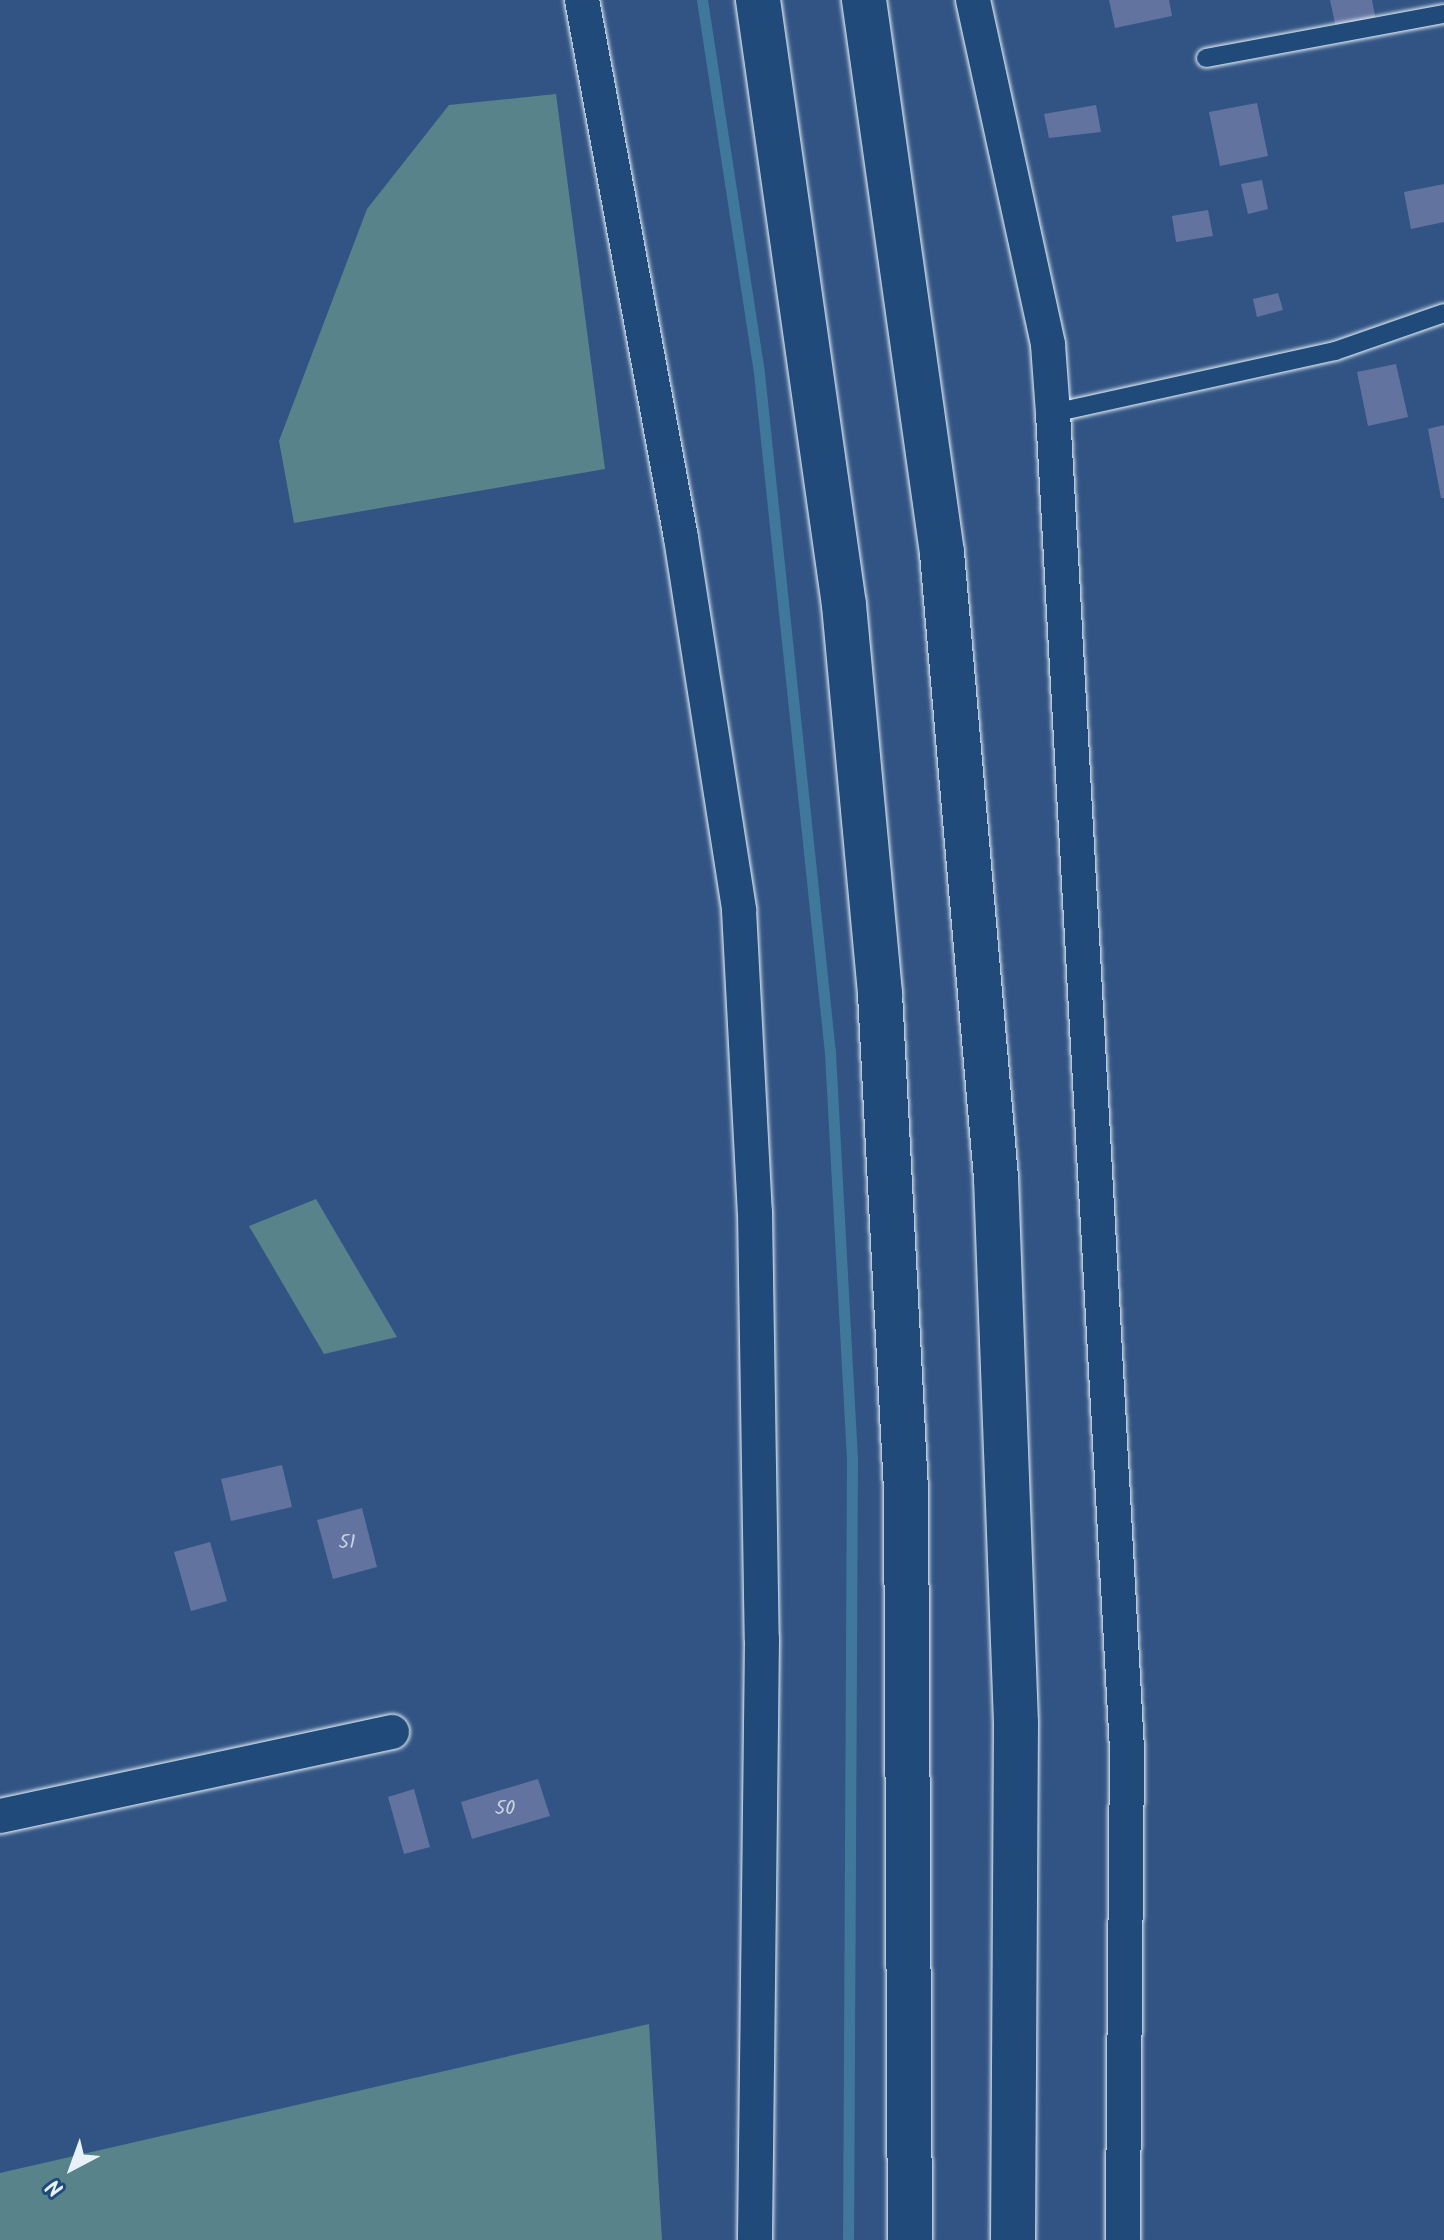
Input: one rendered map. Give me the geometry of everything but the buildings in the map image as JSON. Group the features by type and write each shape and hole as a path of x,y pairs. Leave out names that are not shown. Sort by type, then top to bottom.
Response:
{"highway":[{"path":"758,0 844,605 881,1010 907,1518 910,2240"},
{"path":"864,0 942,553 991,1099 1016,1723 1013,2240"}],"street":[{"path":"582,0 681,538 739,910 755,1212 762,1639 755,2240"},
{"path":"973,0 1045,333 1053,413 1129,1796 1123,2240"},
{"path":"0,1816 392,1732"}],"lane":[{"path":"1206,58 1444,14"},
{"path":"1053,413 1335,351 1444,313"}],"green space":[{"path":"556,94 605,469 294,523 279,441 367,209 449,105"},
{"path":"316,1199 397,1337 324,1354 249,1226"},
{"path":"649,2024 662,2240 0,2240 0,2173"}],"waterway":[{"path":"702,0 759,373 830,1053 852,1457 848,2240"}]}
